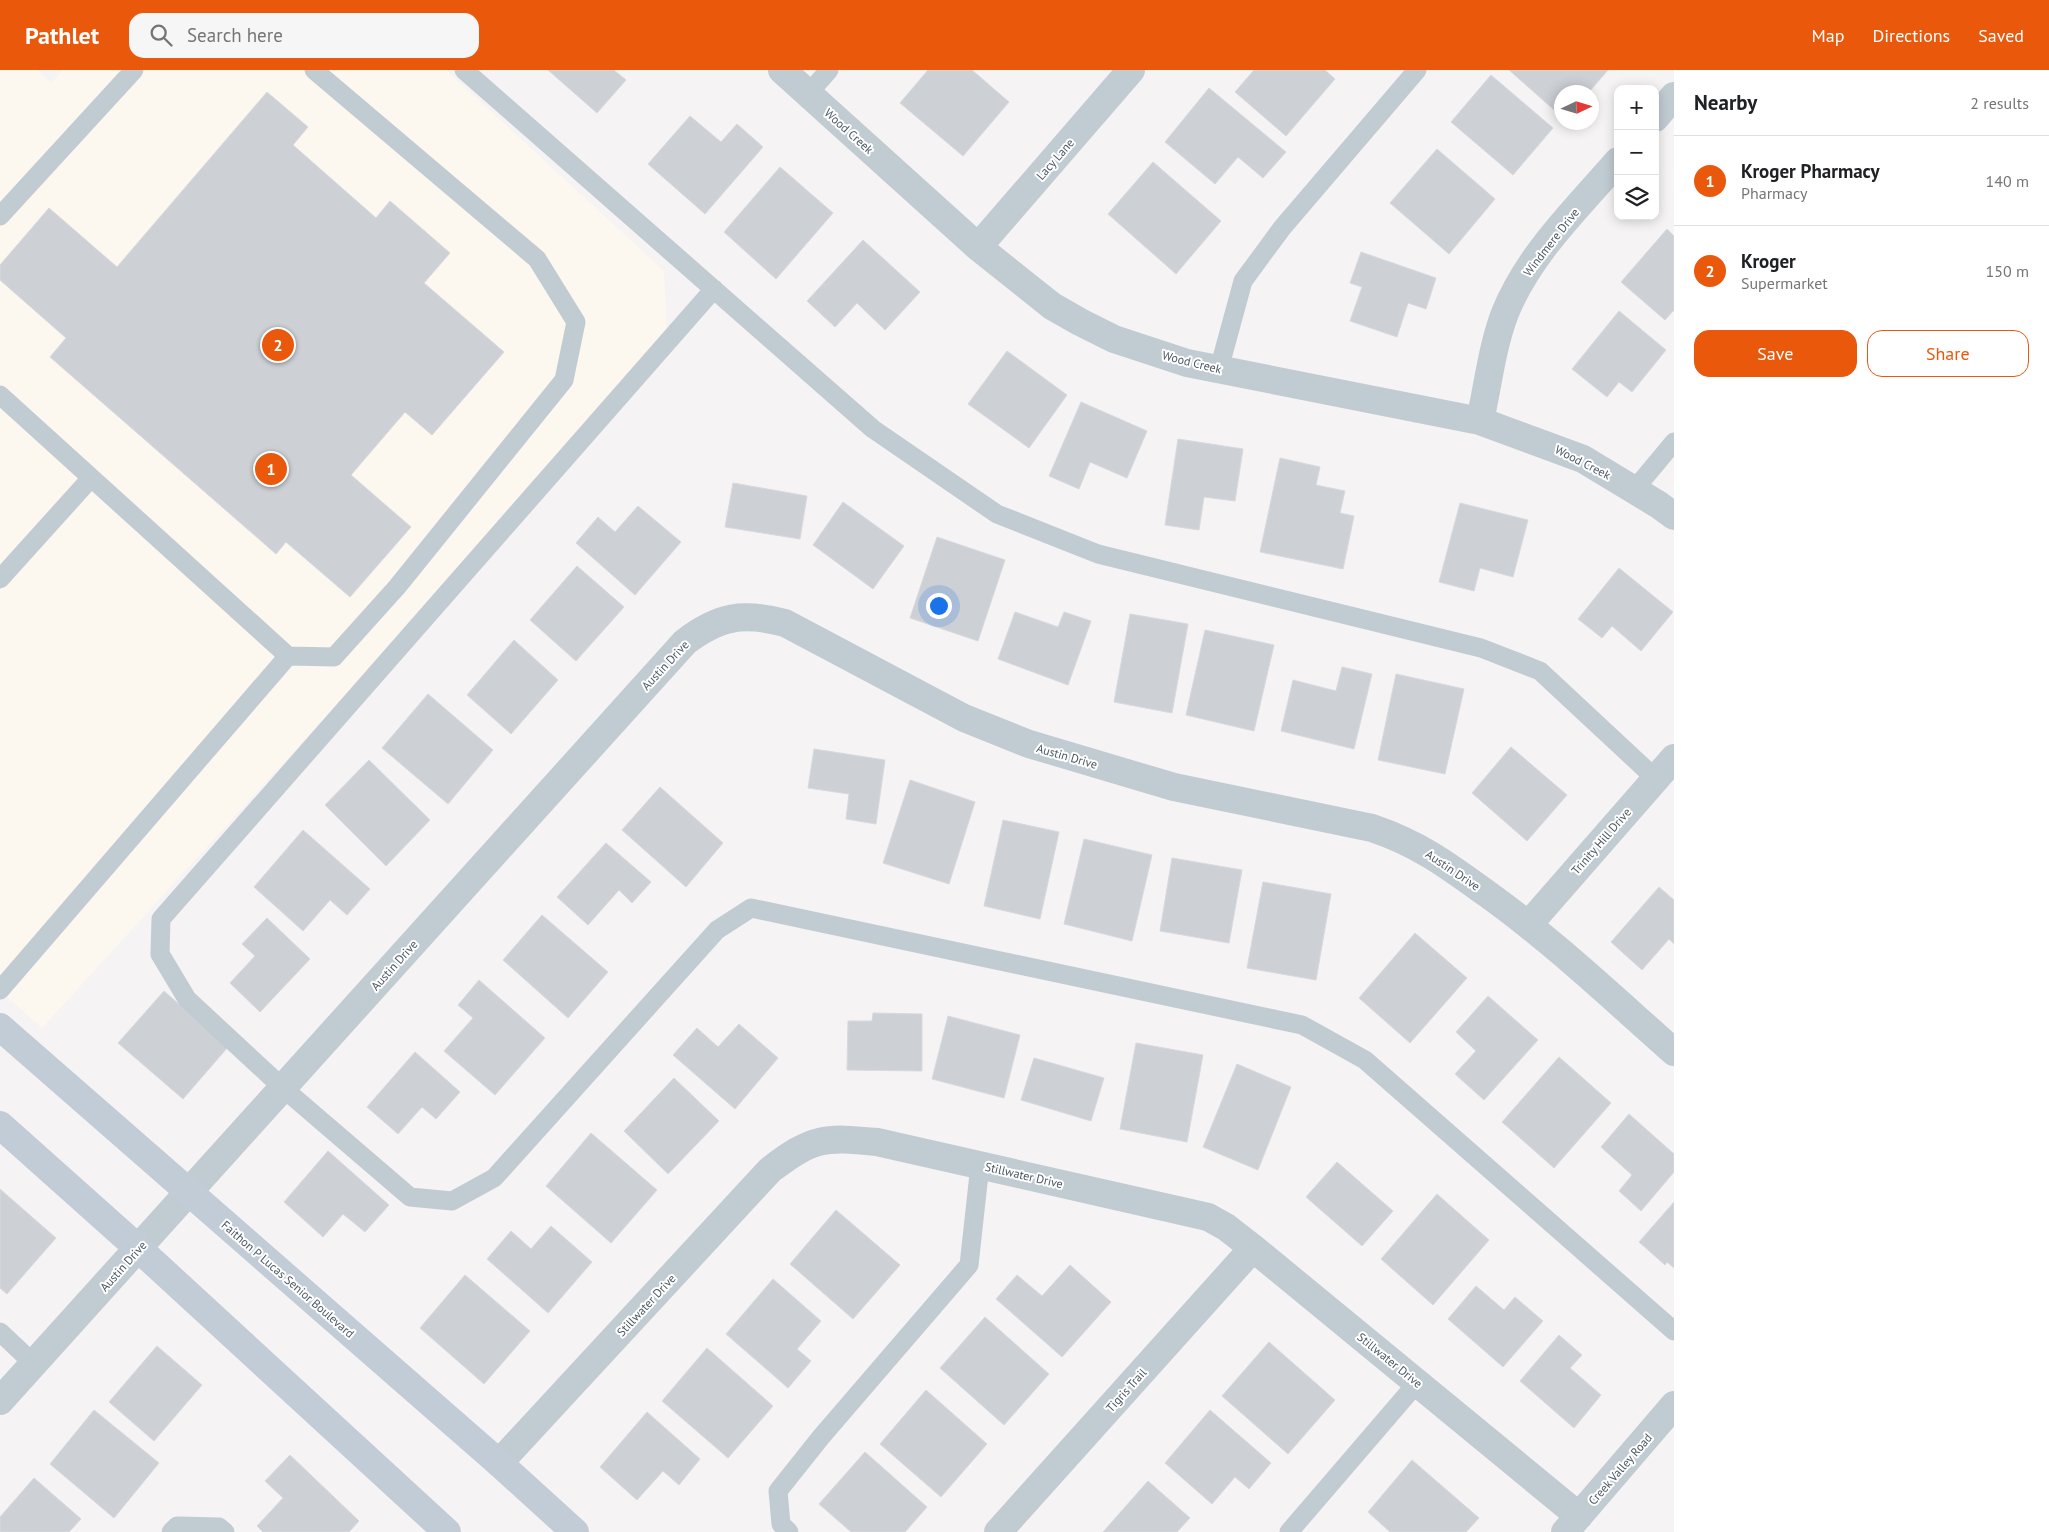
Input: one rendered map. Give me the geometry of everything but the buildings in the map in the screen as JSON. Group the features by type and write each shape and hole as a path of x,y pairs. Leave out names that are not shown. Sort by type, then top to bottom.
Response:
{"street":[{"name":"Wood Creek","path":"782,70 978,248 1052,306 1080,322 1123,342 1187,363 1480,420 1583,459 1674,516"},
{"name":"Lacy Lane","path":"978,248 1131,70"},
{"path":"1659,113 1674,96"},
{"name":"Windmere Drive","path":"1480,420 1505,314 1522,279 1558,230 1614,166"},
{"name":"Austin Drive","path":"0,1401 685,642 703,629 732,618 759,616 785,623 964,718 1030,744 1174,787 1372,828 1402,838 1437,857 1529,924 1674,1052"},
{"name":"Trinity Hill Drive","path":"1529,924 1674,758"},
{"name":"Faithon P Lucas Senior Boulevard","path":"0,1027 500,1463 576,1532"},
{"path":"0,1125 139,1249 447,1532"},
{"name":"Stillwater Drive","path":"500,1463 770,1170 794,1152 814,1142 839,1138 877,1142 1208,1217 1226,1227 1253,1248 1417,1383 1572,1524"},
{"name":"Tigris Trail","path":"998,1532 1253,1248"},
{"name":"Creek Valley Road","path":"1572,1524 1674,1405"}],"lane":[{"path":"0,216 134,70"},
{"path":"0,395 288,656 334,657 397,588 564,380 576,322 537,259 314,70"},
{"path":"464,70 873,429 997,514 1098,554 1481,648 1540,671 1656,778"},
{"path":"808,94 830,70"},
{"path":"1219,369 1243,281 1282,228 1417,70"},
{"path":"714,289 161,919 160,954 187,999 282,1088 410,1197 452,1201 494,1178 717,930 750,908 1302,1025 1365,1060 1674,1331"},
{"path":"1634,490 1674,442"},
{"path":"0,579 91,478"},
{"path":"0,990 288,656"},
{"path":"789,1532 780,1524 778,1491 828,1430 970,1266 980,1165"},
{"path":"0,1332 34,1364"},
{"path":"1289,1532 1417,1383"},
{"path":"171,1532 177,1526 219,1527 225,1532"}],"shaded area":[{"path":"0,70 37,70 51,83 63,70 446,70 664,271 667,342 42,1028 0,990"}],"place":[{"name":"Kroger","path":"278,345"},
{"name":"Kroger Pharmacy","path":"271,469"}]}
